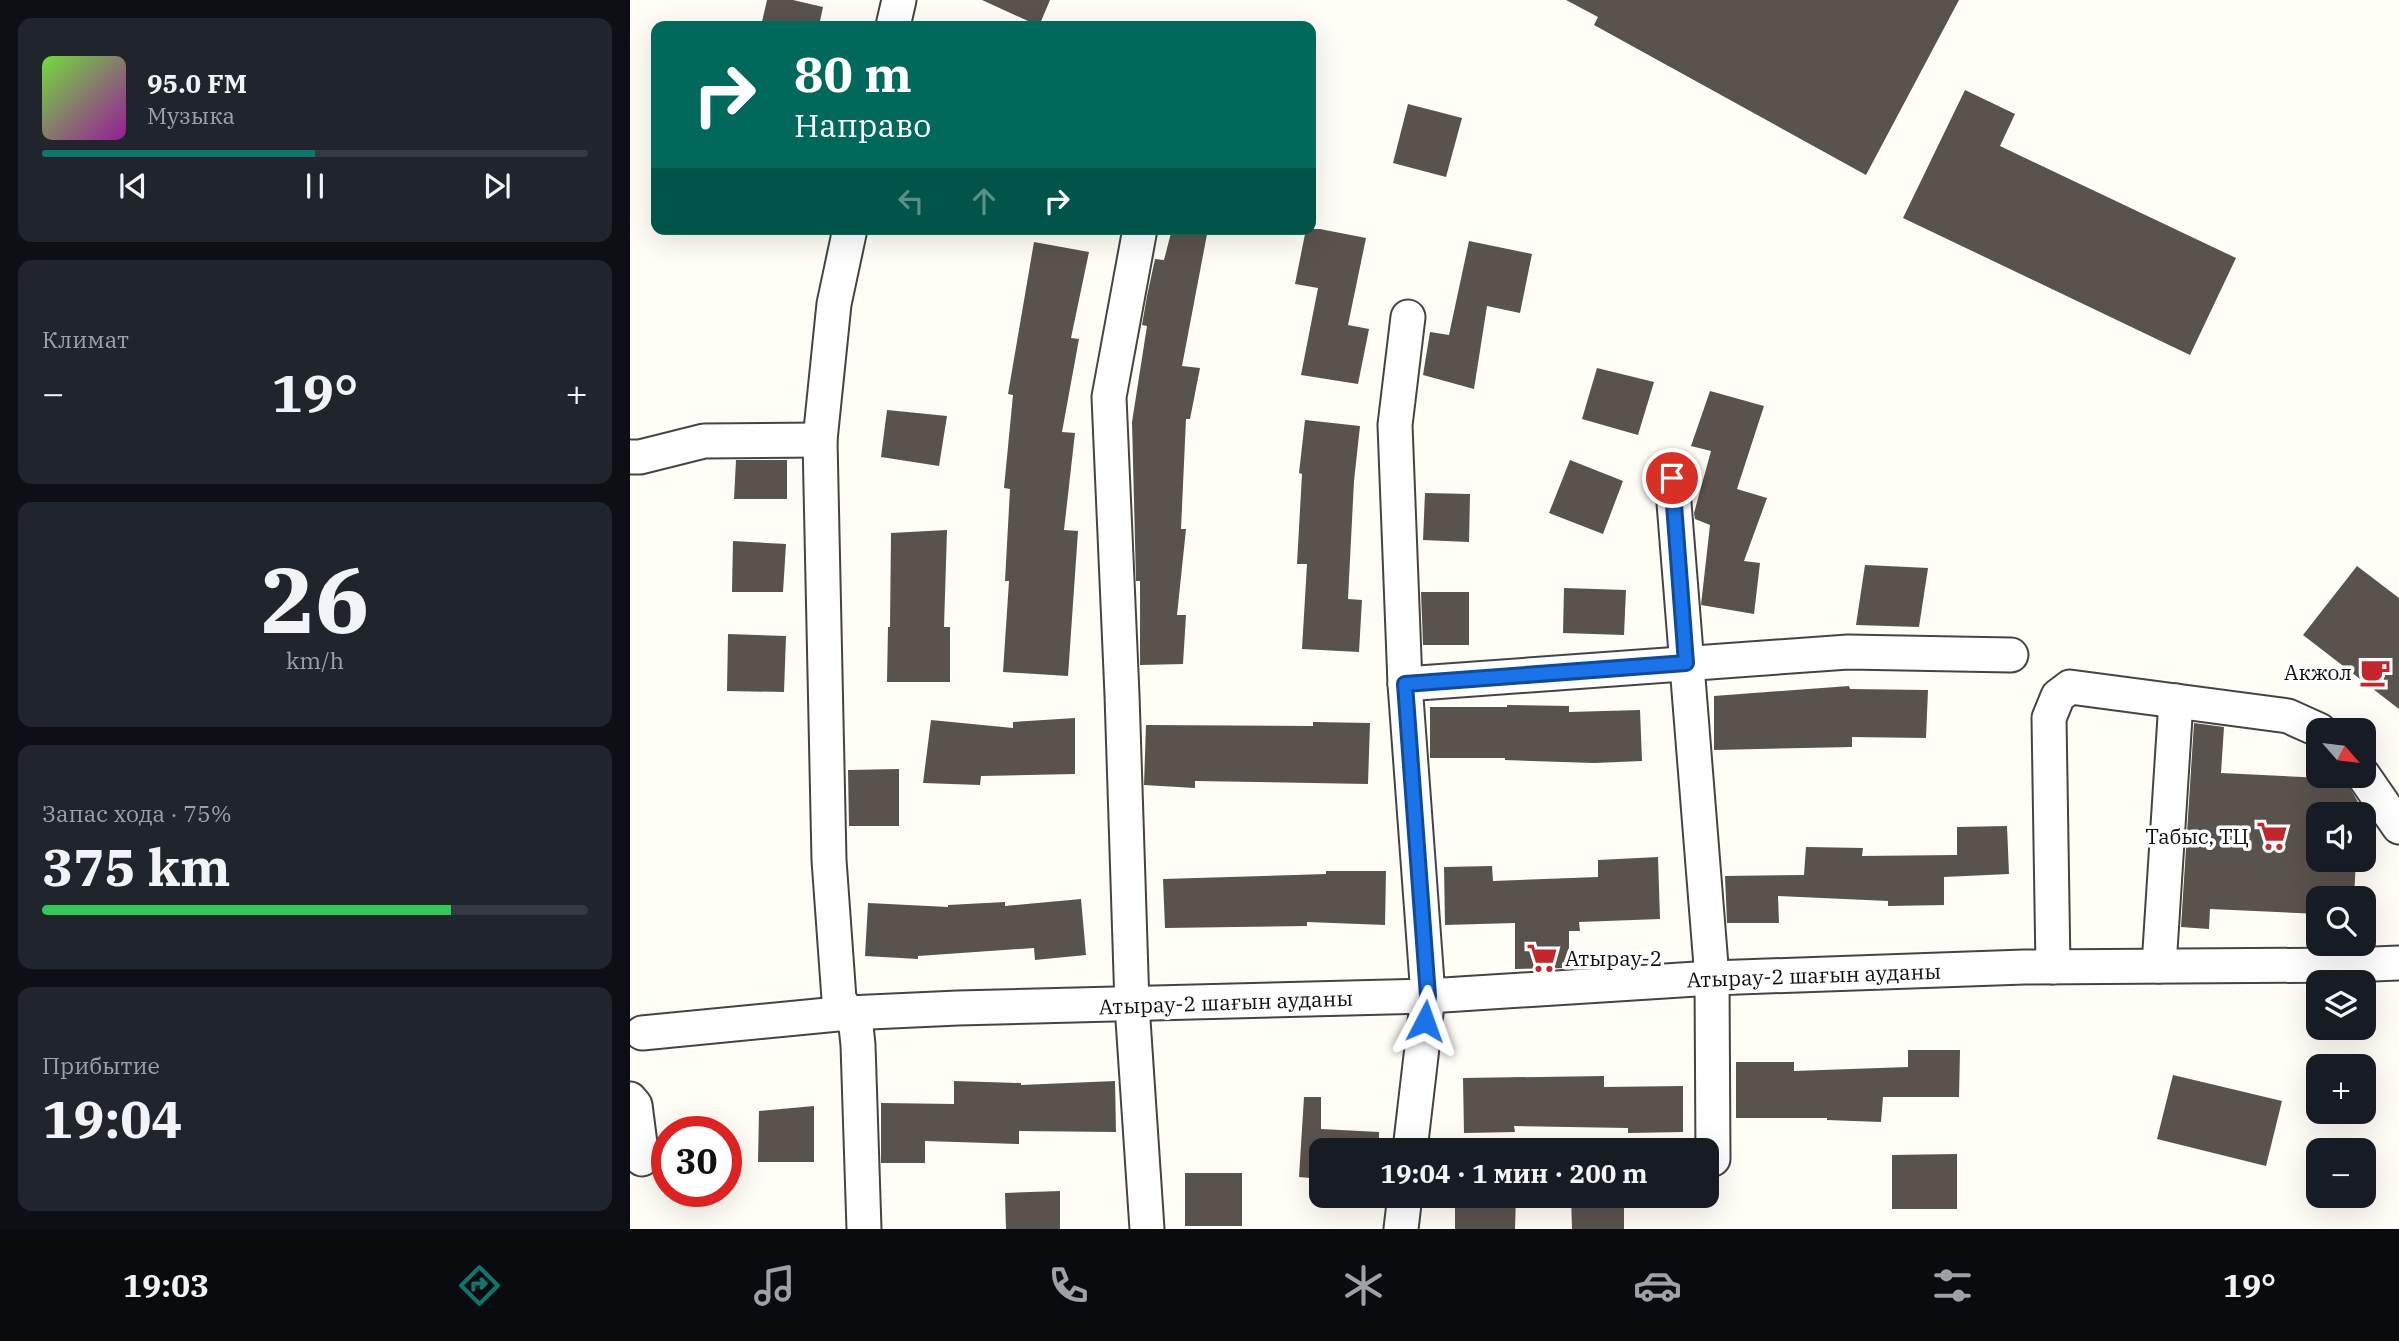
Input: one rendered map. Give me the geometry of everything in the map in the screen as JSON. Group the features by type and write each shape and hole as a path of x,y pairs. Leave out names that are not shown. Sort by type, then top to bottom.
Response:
{"street":[{"path":"894,21 899,0"},
{"path":"849,235 834,304 820,440 829,860 839,999 856,1026 858,1045 864,1229"},
{"path":"1139,235 1109,397 1132,1005 1147,1229"},
{"path":"1408,317 1395,425 1405,684 1428,996 1411,1138"},
{"path":"630,457 640,457 704,441 820,440"},
{"path":"1672,478 1712,978 1713,1138"},
{"path":"1405,684 1848,652 2011,654"},
{"path":"2053,967 2049,718 2058,695 2070,687 2288,716 2306,724"},
{"path":"2160,966 2176,701"},
{"path":"2372,788 2399,827"},
{"name":"Атырау-2 шағын ауданы","path":"642,1033 848,1013 958,1008 1428,996 1712,978 2053,967 2399,963"},
{"path":"630,1099 635,1105 642,1159"},
{"path":"1401,1229 1403,1208"}],"building":[{"path":"767,0 793,0 823,7 820,21 762,21"},
{"path":"982,0 1050,0 1041,21 1028,21"},
{"path":"1566,0 1959,0 1866,175 1594,25 1598,17"},
{"path":"1965,90 2015,114 2000,146 2236,258 2190,355 1903,218"},
{"path":"1408,104 1462,118 1446,177 1393,163"},
{"path":"1316,229 1320,229 1366,238 1348,325 1369,329 1358,384 1301,375 1318,288 1295,284 1305,235 1316,235"},
{"path":"1170,235 1207,235 1182,366 1200,368 1190,419 1186,419 1181,529 1186,529 1177,615 1186,615 1183,664 1140,665 1140,581 1136,581 1132,422 1147,326 1142,325 1147,296 1155,259 1164,260"},
{"path":"1469,241 1532,254 1520,313 1487,306 1474,389 1423,375 1430,332 1449,335"},
{"path":"1034,242 1089,252 1071,338 1079,339 1062,432 1075,433 1064,530 1078,531 1068,676 1003,672 1009,581 1005,581 1010,489 1004,488 1013,395 1008,394"},
{"path":"1597,368 1654,382 1638,435 1582,419"},
{"path":"1710,391 1764,406 1737,489 1767,498 1744,561 1760,563 1754,614 1701,605 1710,525 1695,519 1694,513 1711,451 1691,446"},
{"path":"887,410 947,416 939,466 881,457"},
{"path":"1305,420 1360,426 1354,481 1348,599 1362,600 1359,652 1302,649 1307,564 1297,564 1302,474 1299,473"},
{"path":"736,460 787,460 787,499 734,499"},
{"path":"1570,460 1623,481 1603,534 1549,513"},
{"path":"1425,493 1470,494 1469,542 1423,540"},
{"path":"947,530 944,627 950,627 950,682 887,682 891,533"},
{"path":"733,541 786,544 783,592 732,592"},
{"path":"1865,565 1928,568 1919,627 1856,625"},
{"name":"Акжол","path":"2357,566 2399,598 2399,709 2303,635"},
{"path":"1564,588 1626,590 1624,635 1563,633"},
{"path":"1421,592 1469,592 1469,645 1423,645"},
{"path":"728,634 786,636 784,692 727,691"},
{"path":"1849,686 1850,689 1928,690 1926,738 1852,737 1852,747 1714,750 1714,696"},
{"path":"1569,706 1569,712 1640,710 1642,761 1594,763 1505,758 1430,758 1430,707"},
{"path":"1075,718 1075,774 981,776 980,785 923,783 931,720 1013,728 1013,722"},
{"path":"1313,722 1370,723 1368,784 1195,781 1195,788 1144,785 1146,725 1313,726"},
{"name":"Табыс, ТЦ","path":"2194,723 2224,727 2221,773 2306,777 2306,788 2350,788 2358,802 2306,802 2306,872 2355,872 2355,886 2306,886 2306,913 2210,909 2209,929 2181,927"},
{"path":"899,769 899,826 849,826 848,770"},
{"path":"2007,826 2009,874 1944,877 1944,905 1888,906 1888,901 1778,896 1779,923 1727,923 1725,876 1804,875 1806,847 1863,848 1862,856 1957,855 1957,827"},
{"path":"1658,857 1660,919 1579,922 1580,931 1569,931 1569,968 1515,969 1515,923 1445,925 1444,867 1492,866 1493,881 1598,877 1598,860"},
{"path":"1326,871 1386,871 1385,925 1307,922 1307,926 1165,928 1163,879 1326,874"},
{"path":"1081,899 1086,955 1035,960 1034,948 918,956 918,959 865,956 868,903 948,907 1005,902 1005,906"},
{"path":"1908,1050 1960,1050 1959,1097 1883,1097 1881,1122 1827,1118 1736,1118 1736,1062 1794,1062 1794,1071 1908,1067"},
{"path":"2173,1075 2282,1101 2266,1166 2157,1139"},
{"path":"1604,1076 1604,1087 1683,1086 1683,1132 1628,1133 1628,1128 1514,1126 1515,1132 1464,1133 1463,1078"},
{"path":"954,1081 1021,1085 1115,1081 1116,1132 1019,1131 1019,1144 925,1141 925,1163 881,1163 881,1103 954,1104"},
{"path":"1304,1097 1321,1097 1321,1129 1379,1132 1379,1138 1309,1138 1309,1178 1299,1177"},
{"path":"814,1106 814,1162 758,1162 759,1111"},
{"path":"1957,1154 1957,1209 1892,1209 1892,1155"},
{"path":"1185,1173 1242,1173 1242,1226 1185,1226"},
{"path":"1060,1191 1060,1229 1006,1229 1005,1193"},
{"path":"1455,1208 1516,1208 1515,1229 1455,1229"},
{"path":"1571,1208 1624,1208 1624,1229 1572,1229"}],"place":[{"name":"Акжол","path":"2375,672"},
{"name":"Табыс, ТЦ","path":"2272,836"},
{"name":"Атырау-2","path":"1542,958"}],"route":[{"path":"1425,1021 1428,996 1405,684 1686,663 1672,478"}]}
